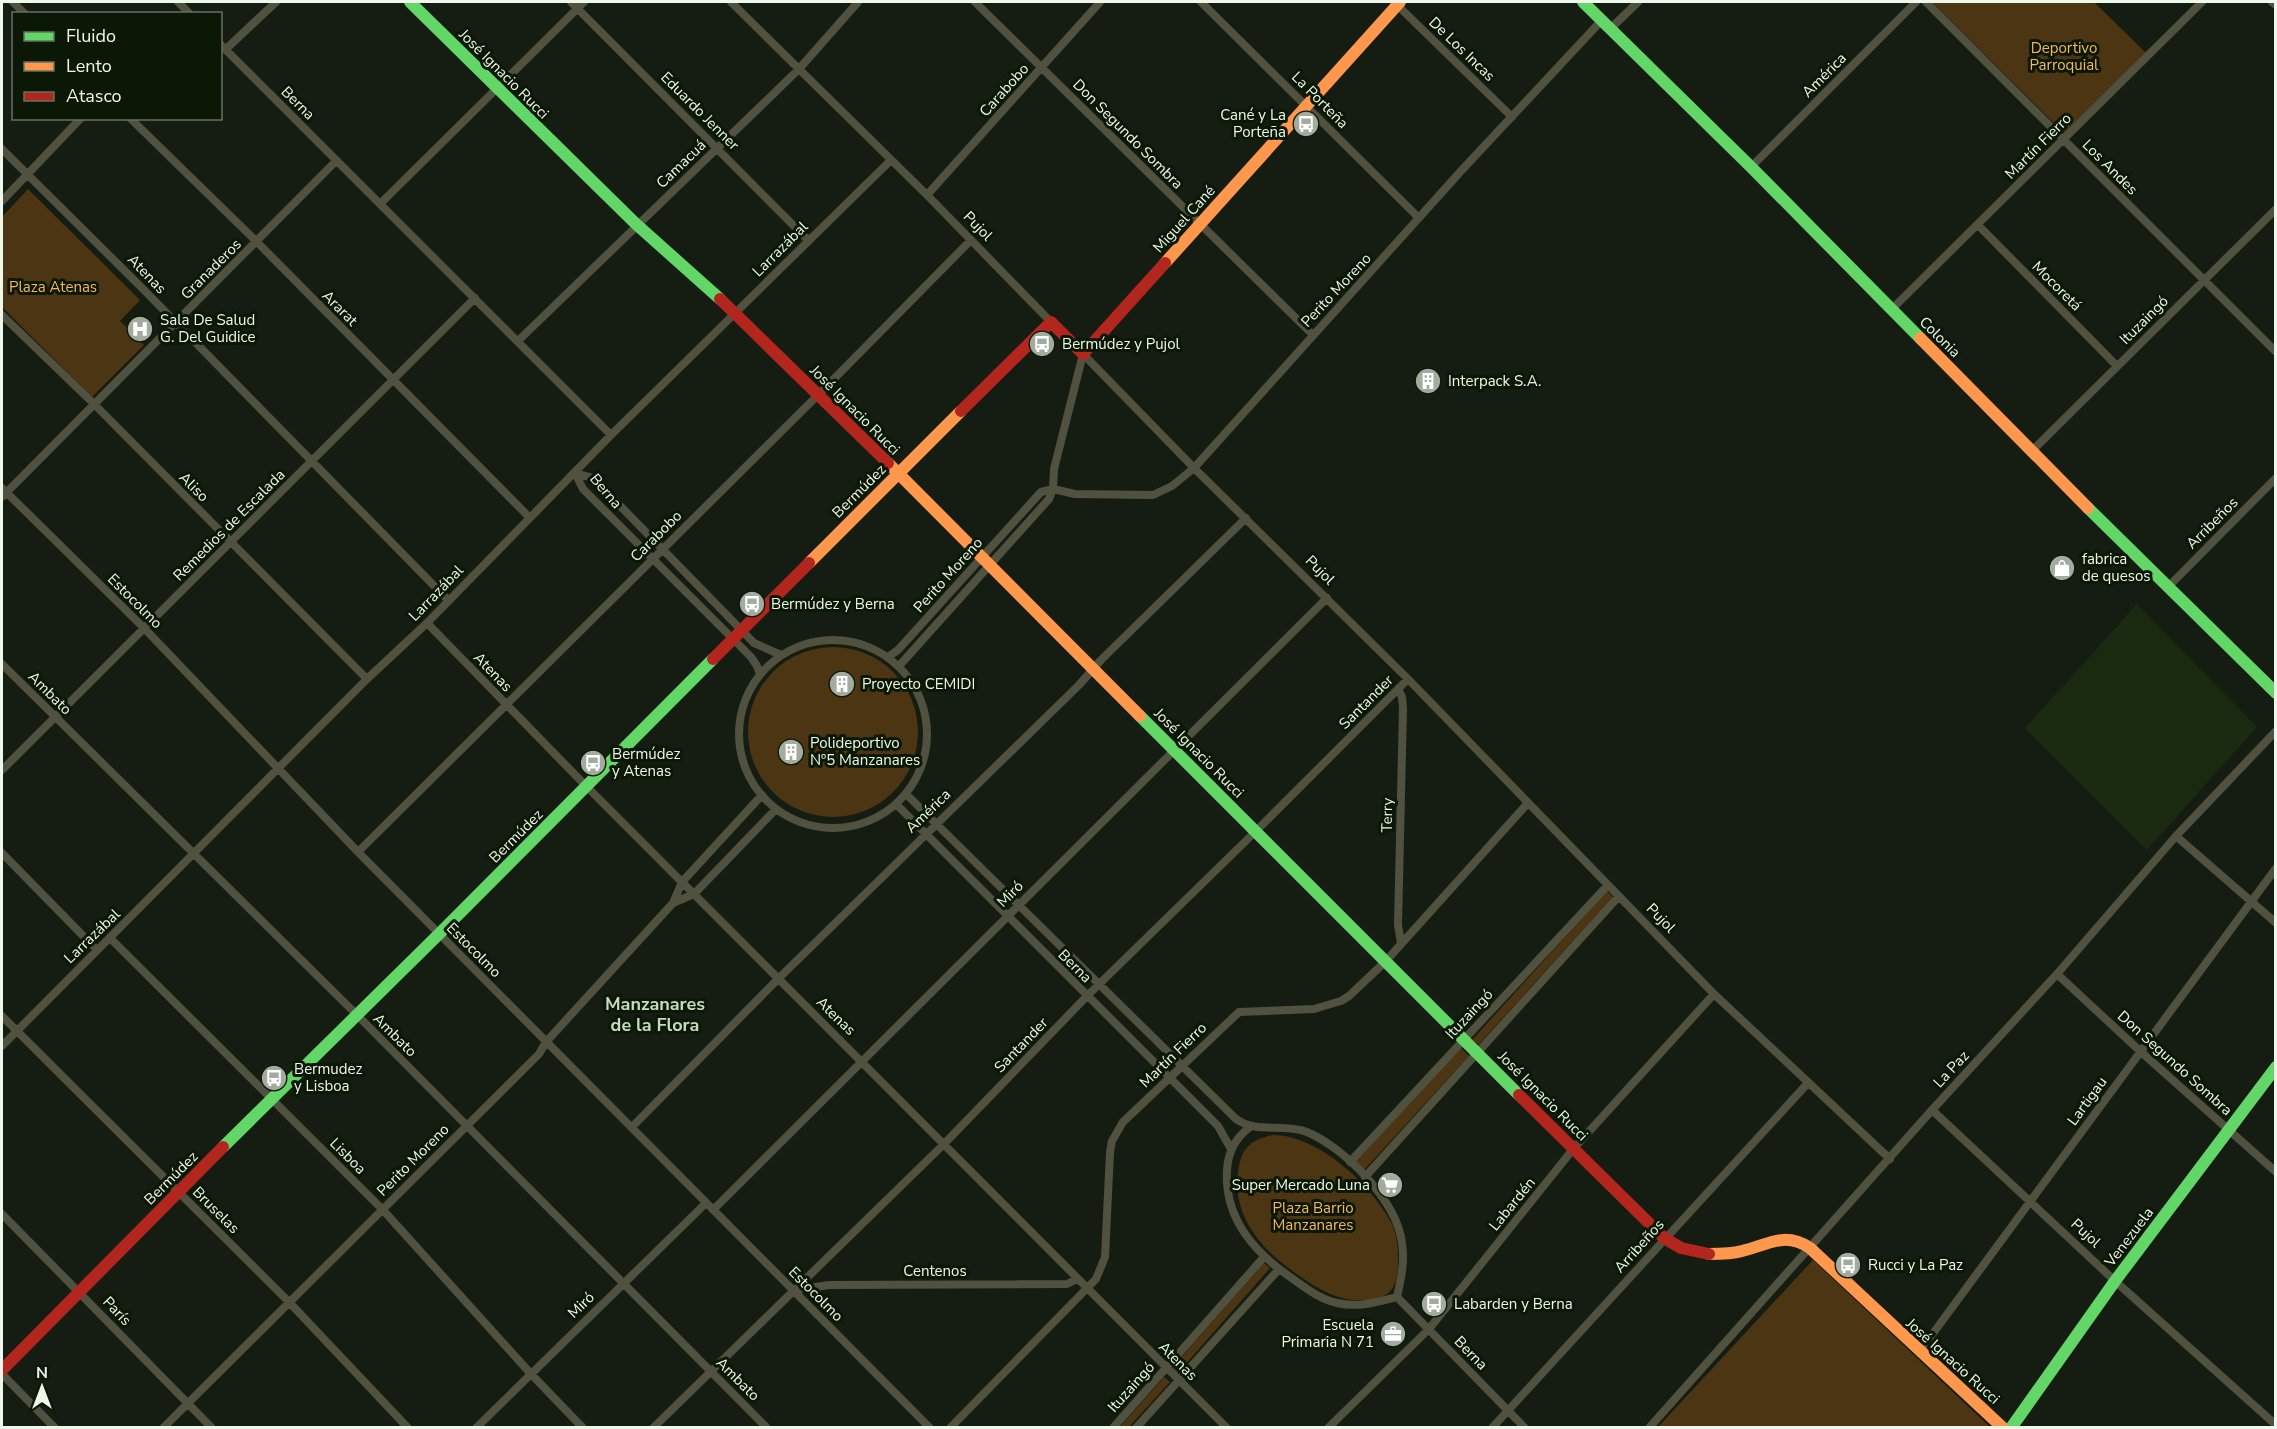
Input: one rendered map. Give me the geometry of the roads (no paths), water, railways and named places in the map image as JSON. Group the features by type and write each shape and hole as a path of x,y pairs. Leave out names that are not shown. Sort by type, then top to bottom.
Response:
{"street":[{"path":"224,46 276,2"},
{"name":"José Ignacio Rucci","path":"410,2 636,225 735,313 819,394 1385,962 1664,1238 1682,1249 1709,1254 1739,1252 1788,1238 1797,1240 1810,1248 2003,1428"},
{"name":"Pujol","path":"731,2 927,195 1194,468 1408,679 1714,994 1890,1159"},
{"name":"Camacuá","path":"518,341 799,69 858,2"},
{"name":"Don Segundo Sombra","path":"975,2 1313,335"},
{"name":"Carabobo","path":"927,195 1100,2"},
{"name":"La Porteña","path":"1201,2 1419,218"},
{"name":"Colonia","path":"1583,2 1751,167 2167,588 2276,693"},
{"name":"Perito Moreno","path":"899,666 987,562 1041,492 1053,489 1075,494 1153,495 1173,486 1194,468 1512,117 1606,25 1638,2"},
{"name":"América","path":"1751,167 1916,2"},
{"name":"Los Andes","path":"1926,2 2276,352"},
{"name":"Martín Fierro","path":"1892,309 2202,2"},
{"path":"2272,2 2276,5"},
{"name":"Miguel Cané","path":"1053,489 1054,469 1083,354 1397,3"},
{"name":"De Los Incas","path":"1397,3 1512,117"},
{"path":"380,204 578,4"},
{"name":"Eduardo Jenner","path":"578,4 808,240"},
{"name":"Berna","path":"224,46 611,435"},
{"path":"2,201 79,120"},
{"name":"Ararat","path":"132,120 257,242 530,518"},
{"name":"Atenas","path":"2,149 143,289 448,600"},
{"name":"Granaderos","path":"3,492 176,324 336,160"},
{"name":"Larrazábal","path":"2,1046 367,679 427,623 611,435 891,160"},
{"name":"Ituzaingó","path":"2032,451 2276,209"},
{"name":"Mocoretá","path":"1978,225 2118,366"},
{"name":"Carabobo","path":"358,852 971,240"},
{"name":"Remedios de Escalada","path":"2,770 474,298"},
{"name":"Aliso","path":"2,315 94,404 367,679"},
{"name":"Bermúdez","path":"2,1372 356,1014 1052,322"},
{"name":"Berna","path":"575,473 593,478 741,630 762,648 781,655"},
{"name":"Berna","path":"575,473 583,489 755,661 760,674"},
{"name":"Arribeños","path":"2167,588 2276,478"},
{"name":"Estocolmo","path":"3,492 144,628 358,852 930,1428"},
{"name":"América","path":"632,1127 925,833 1246,518"},
{"name":"Perito Moreno","path":"888,657 898,650 987,562"},
{"name":"Miró","path":"713,1210 1327,598"},
{"name":"Atenas","path":"427,623 586,786 1227,1428"},
{"path":"834,639 862,644 888,657 899,666 916,689 924,708 928,729 920,770 906,794 896,804 872,820 844,827 815,826 801,822 776,809 762,795 746,770 740,749 739,728 745,699 760,674 781,655 806,643 834,639"},
{"name":"Ambato","path":"2,664 356,1014 767,1428"},
{"name":"Santander","path":"653,1428 944,1144 1087,996 1408,679"},
{"name":"Terry","path":"1398,689 1402,697 1403,708 1398,925 1401,943"},
{"name":"La Paz","path":"1649,1428 1932,1110 2057,974 2176,836 2276,731"},
{"name":"Berna","path":"906,794 1180,1066 1236,1119 1250,1127"},
{"name":"Perito Moreno","path":"163,1428 539,1053 546,1042 673,903 682,882 762,795"},
{"name":"Martín Fierro","path":"950,1428 1096,1278 1105,1257 1112,1141 1123,1122 1239,1012 1298,1010 1328,1006 1349,996 1385,962 1528,803"},
{"name":"Berna","path":"896,804 1218,1126 1231,1149"},
{"name":"Perito Moreno","path":"673,903 694,894 776,809"},
{"path":"2176,836 2276,923"},
{"path":"2,853 97,950"},
{"name":"Lartigau","path":"1920,1351 2276,868"},
{"name":"Ituzaingó","path":"1350,1162 1608,885"},
{"path":"1365,1177 1619,896"},
{"name":"Lisboa","path":"110,938 382,1210 531,1374 584,1428"},
{"name":"Don Segundo Sombra","path":"2057,974 2276,1172"},
{"name":"Labardén","path":"1328,1428 1429,1329 1574,1148 1714,994"},
{"name":"Bruselas","path":"2,1016 289,1302 408,1428"},
{"name":"Venezuela","path":"2011,1428 2115,1281 2276,1067"},
{"name":"Arribeños","path":"1492,1428 1808,1083"},
{"name":"Pujol","path":"1932,1110 2115,1281 2275,1425"},
{"path":"1250,1127 1285,1128 1307,1132 1335,1149 1350,1162 1390,1208 1402,1241 1403,1272 1397,1297 1367,1304 1340,1304 1312,1293 1264,1257 1244,1233 1230,1206 1226,1181 1231,1149 1236,1140 1250,1127"},
{"name":"Miró","path":"476,1428 706,1203"},
{"name":"París","path":"2,1214 213,1428"},
{"name":"Ituzaingó","path":"1113,1428 1264,1257"},
{"path":"816,1269 820,1279 828,1285"},
{"name":"Ituzaingó","path":"1136,1428 1279,1269"},
{"name":"Centenos","path":"793,1290 828,1285 1067,1284 1077,1279"},
{"name":"Berna","path":"1397,1297 1525,1428"},
{"path":"2,1372 55,1428"}],"place":[{"name":"Cané y La Porteña","path":"1306,124"},
{"name":"Sala De Salud G. Del Guidice","path":"140,329"},
{"name":"Bermúdez y Pujol","path":"1042,344"},
{"name":"Interpack S.A.","path":"1428,381"},
{"name":"fabrica de quesos","path":"2062,568"},
{"name":"Bermúdez y Berna","path":"752,604"},
{"name":"Proyecto CEMIDI","path":"842,684"},
{"name":"Polideportivo Nº5 Manzanares","path":"791,752"},
{"name":"Bermúdez y Atenas","path":"593,763"},
{"name":"Bermudez y Lisboa","path":"274,1078"},
{"name":"Super Mercado Luna","path":"1390,1185"},
{"name":"Rucci y La Paz","path":"1848,1265"},
{"name":"Labarden y Berna","path":"1434,1304"},
{"name":"Escuela Primaria N 71","path":"1393,1334"}],"district":[{"name":"Manzanares de la Flora","path":"655,1014"}],"park label":[{"name":"Deportivo Parroquial","path":"2064,56"},
{"name":"Plaza Atenas","path":"53,287"},
{"name":"Plaza Barrio Manzanares","path":"1313,1216"}]}
